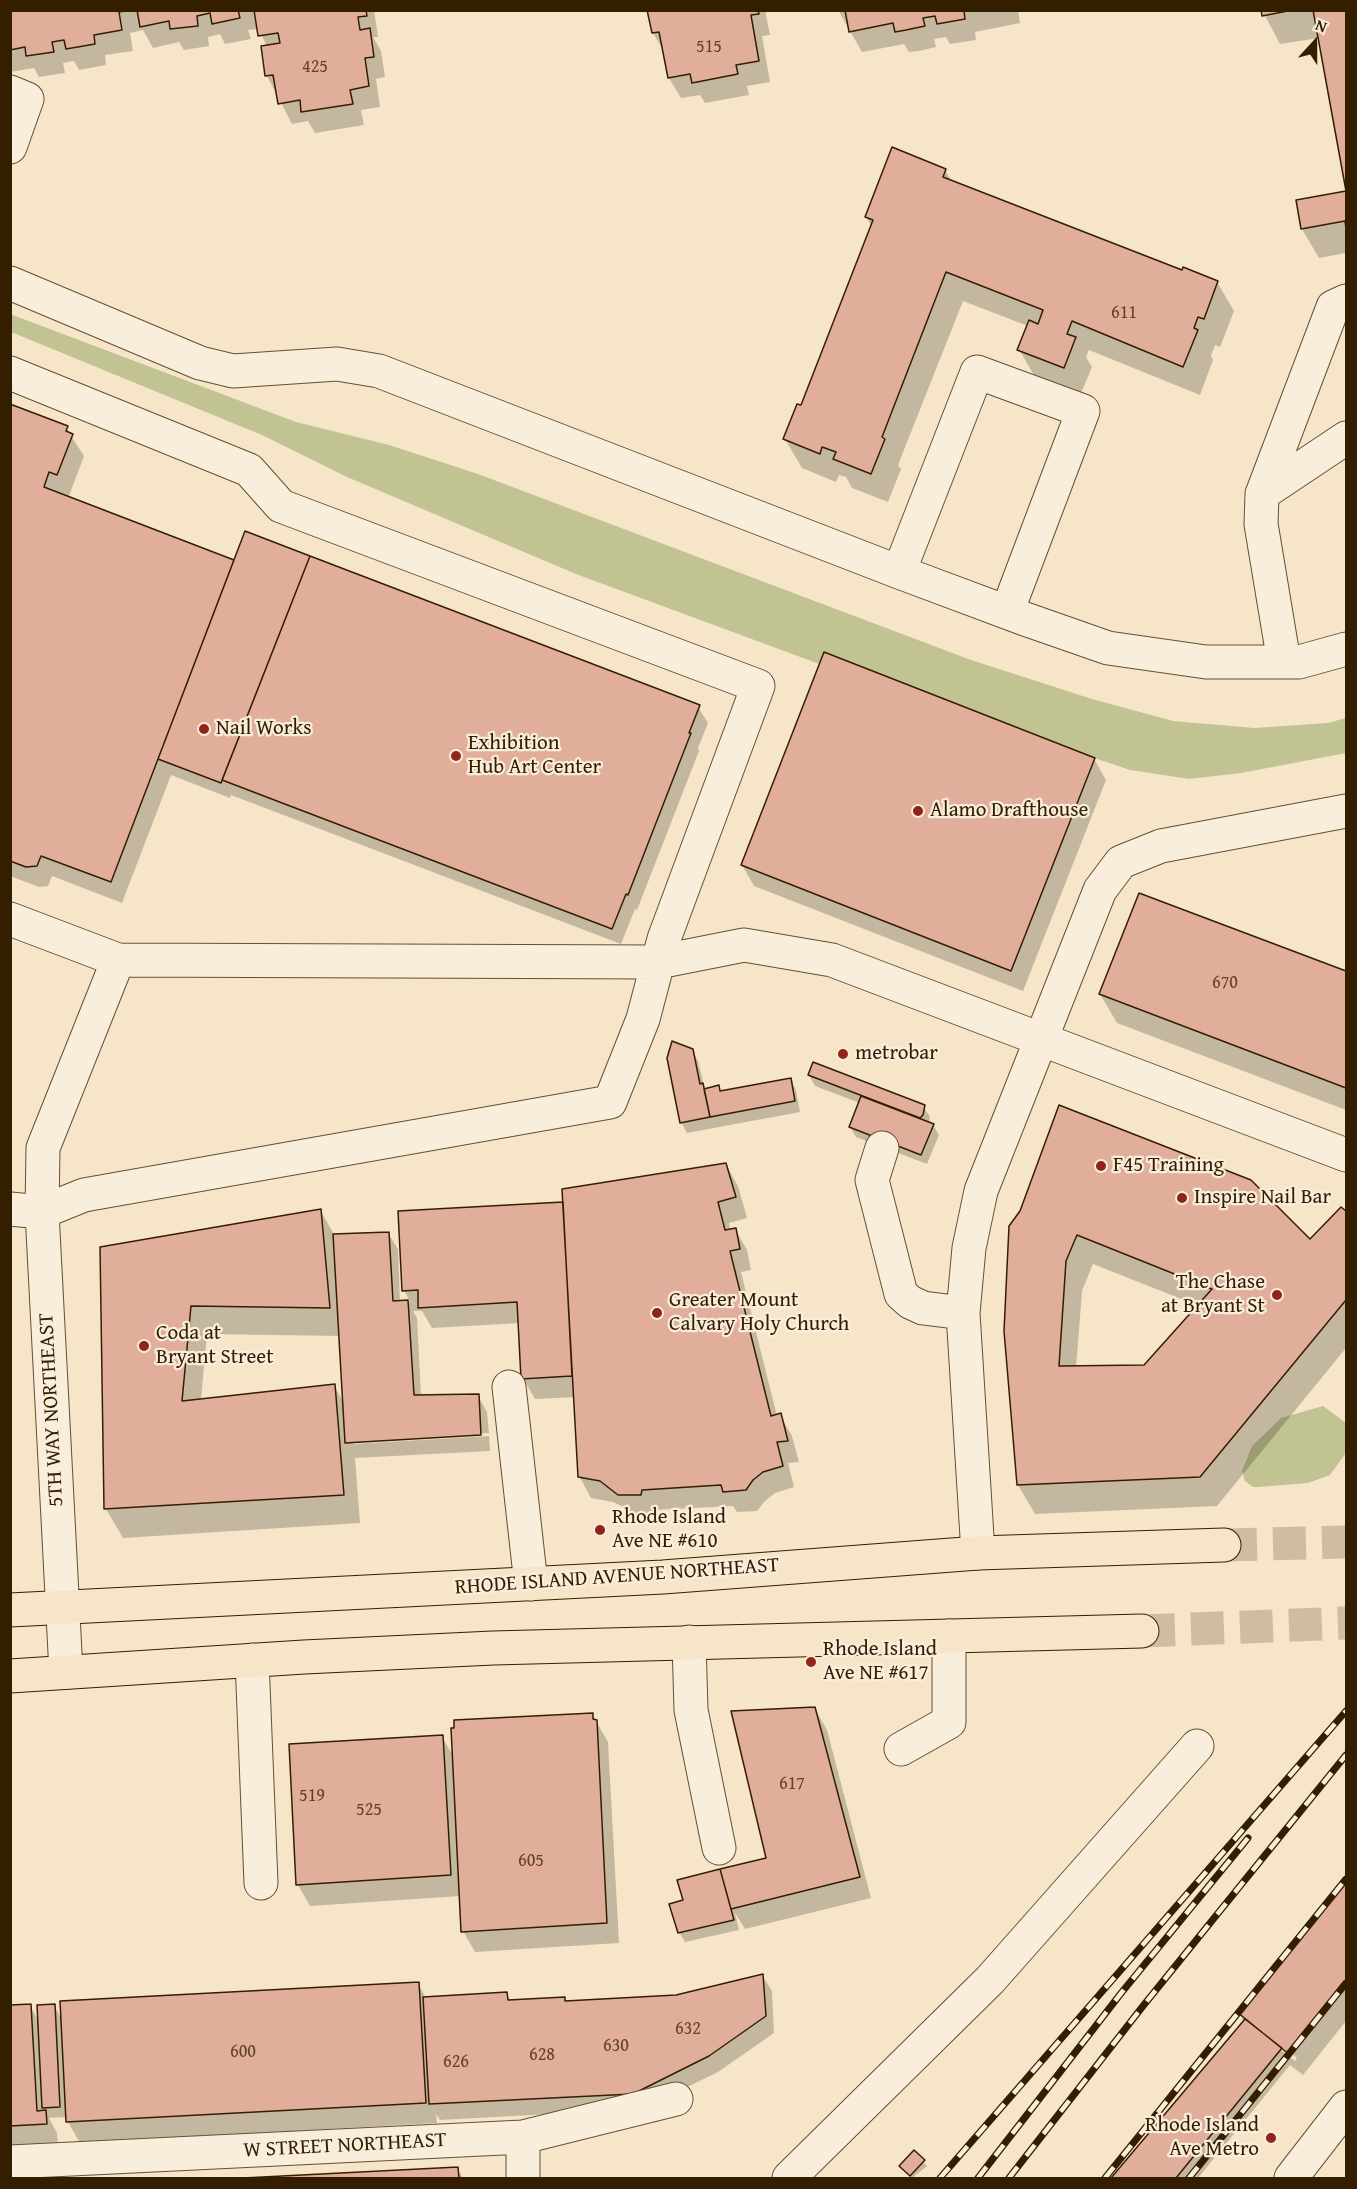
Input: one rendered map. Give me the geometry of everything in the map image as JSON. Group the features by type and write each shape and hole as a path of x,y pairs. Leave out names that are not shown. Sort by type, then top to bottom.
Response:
{"main road":[{"name":"RHODE ISLAND AVENUE NORTHEAST","path":"10,1610 663,1577 978,1553 1224,1545"},
{"path":"10,1676 252,1660 494,1648 1142,1630"}],"street":[{"path":"10,92 27,99 10,147"},
{"path":"10,283 200,363 233,371 337,364 379,371 899,572 1108,648 1206,662 1299,662 1347,649"},
{"path":"1284,662 1261,524 1262,494 1333,307 1347,301"},
{"path":"899,572 977,372 1083,411 1007,612"},
{"path":"10,373 249,470 281,506 758,686 664,939 643,1019 610,1102 84,1195 26,1211"},
{"path":"1262,494 1347,438"},
{"path":"978,1553 963,1313 969,1248 981,1191 1100,890 1121,862 1161,846 1347,811"},
{"path":"10,919 118,960 658,962 744,945 832,960 1347,1155"},
{"name":"5TH WAY NORTHEAST","path":"66,1672 26,1211 43,1148 118,960"},
{"path":"882,1148 872,1180 901,1294 910,1302 923,1308 963,1313"},
{"path":"509,1387 531,1584"},
{"path":"901,1749 949,1722 949,1636"},
{"path":"689,1642 691,1710 719,1848"},
{"path":"252,1660 261,1882"},
{"path":"789,2178 990,1980 1197,1746"},
{"name":"W STREET NORTHEAST","path":"10,2162 523,2137 676,2099"},
{"path":"1291,2178 1347,2107"},
{"path":"523,2137 523,2178"}],"green space":[{"path":"10,314 296,422 389,445 478,474 971,660 1092,699 1173,721 1254,728 1328,723 1346,718 1346,753 1241,773 1189,779 1130,770 849,675 576,574 347,477 262,435 11,332"},
{"path":"1323,1406 1346,1423 1346,1453 1330,1475 1308,1483 1258,1487 1253,1487 1245,1481 1242,1471 1252,1446 1281,1418"}],"building":[{"path":"10,10 125,11 119,12 122,30 94,35 95,44 66,49 64,40 52,42 54,52 26,56 25,47 10,50"},
{"path":"137,10 238,10 240,18 212,24 210,13 197,16 198,26 170,29 169,21 140,27"},
{"path":"254,10 366,10 367,16 358,17 360,30 370,28 374,57 365,58 369,86 350,90 353,104 301,112 300,100 278,104 273,75 265,76 261,46 280,43 278,33 258,36"},
{"path":"647,10 758,10 759,14 751,15 759,61 736,65 738,74 692,83 690,74 668,78 659,32 652,33"},
{"path":"845,10 965,10 965,19 937,24 935,16 923,18 925,26 906,30 895,32 893,23 849,32"},
{"path":"1261,10 1293,10 1262,16"},
{"path":"1313,10 1346,10 1346,191"},
{"path":"892,147 946,169 943,177 1182,270 1183,267 1218,281 1204,319 1198,317 1194,328 1198,330 1183,367 1072,321 1067,334 1076,337 1064,368 1017,350 1029,320 1038,324 1043,310 946,272 882,437 885,439 871,474 833,459 836,452 822,447 820,454 783,439 797,404 801,405 873,220 865,217"},
{"path":"1346,191 1346,229 1345,221 1301,229 1296,200"},
{"path":"10,404 68,426 66,431 73,434 57,475 49,472 44,487 234,560 111,882 41,856 37,866 26,867 10,861"},
{"path":"245,531 310,556 221,783 158,759"},
{"name":"Exhibition Hub Art Center","path":"310,556 700,705 628,895 626,894 612,929 222,780"},
{"name":"Alamo Drafthouse","path":"824,652 1095,758 1011,971 741,865"},
{"path":"1139,893 1346,971 1346,1088 1099,994"},
{"path":"672,1041 693,1049 710,1117 680,1123 667,1058"},
{"path":"813,1062 925,1105 923,1115 920,1118 808,1075"},
{"path":"791,1078 795,1101 710,1117 704,1089 719,1085 720,1091"},
{"path":"861,1096 934,1124 921,1155 849,1127"},
{"name":"The Chase at Bryant St","path":"1059,1105 1251,1180 1310,1239 1341,1207 1346,1211 1346,1300 1200,1477 1017,1485 1004,1331 1009,1226 1020,1211","holes":["1077,1235 1212,1289 1144,1365 1059,1366 1066,1261"]},
{"name":"Greater Mount Calvary Holy Church","path":"726,1163 736,1197 718,1202 725,1230 736,1228 740,1249 730,1251 771,1416 781,1413 788,1441 777,1442 783,1466 763,1472 746,1490 723,1492 721,1485 642,1490 641,1495 618,1495 600,1481 578,1477 562,1189"},
{"path":"563,1202 572,1376 521,1379 517,1302 418,1308 418,1290 402,1291 398,1211"},
{"name":"Coda at Bryant Street","path":"321,1209 330,1308 191,1306 182,1401 335,1384 344,1495 104,1509 100,1247"},
{"path":"389,1232 393,1301 408,1300 414,1395 479,1394 481,1435 345,1443 333,1234"},
{"path":"815,1707 860,1877 731,1909 720,1869 766,1858 731,1711"},
{"path":"593,1713 593,1719 597,1720 607,1923 461,1932 451,1728 454,1728 454,1720"},
{"path":"443,1735 451,1875 296,1885 289,1744"},
{"path":"720,1869 734,1920 678,1933 669,1904 683,1900 677,1880"},
{"path":"1346,1877 1346,1985 1290,2055 1237,2012"},
{"path":"763,1974 766,2016 709,2056 633,2094 429,2104 423,1997 507,1992 508,2000 565,1997 565,2001 676,1995"},
{"path":"419,1982 426,2103 66,2122 60,2001"},
{"path":"31,2004 37,2111 46,2110 47,2124 10,2126 10,2005"},
{"path":"55,2004 60,2107 42,2108 37,2005"},
{"path":"1245,2019 1282,2048 1176,2178 1111,2178"},
{"path":"914,2150 925,2160 910,2176 899,2166"},
{"path":"458,2167 459,2178 243,2178"}],"tunnel":[{"path":"1224,1545 1346,1542"},
{"path":"1142,1631 1346,1623"}],"railway":[{"path":"940,2178 1346,1711"},
{"path":"1009,2178 1143,2006 1346,1755"},
{"path":"978,2178 1122,1992 1248,1838"},
{"path":"1105,2178 1346,1879"},
{"path":"1189,2178 1346,1983"}],"place":[{"name":"Nail Works","path":"204,729"},
{"name":"Exhibition Hub Art Center","path":"456,756"},
{"name":"Alamo Drafthouse","path":"918,811"},
{"name":"metrobar","path":"843,1054"},
{"name":"F45 Training","path":"1101,1166"},
{"name":"Inspire Nail Bar","path":"1182,1198"},
{"name":"The Chase at Bryant St","path":"1277,1295"},
{"name":"Greater Mount Calvary Holy Church","path":"657,1313"},
{"name":"Coda at Bryant Street","path":"144,1346"},
{"name":"Rhode Island Ave NE #610","path":"600,1530"},
{"name":"Rhode Island Ave NE #617","path":"811,1662"},
{"name":"Rhode Island Ave Metro","path":"1271,2138"}]}
